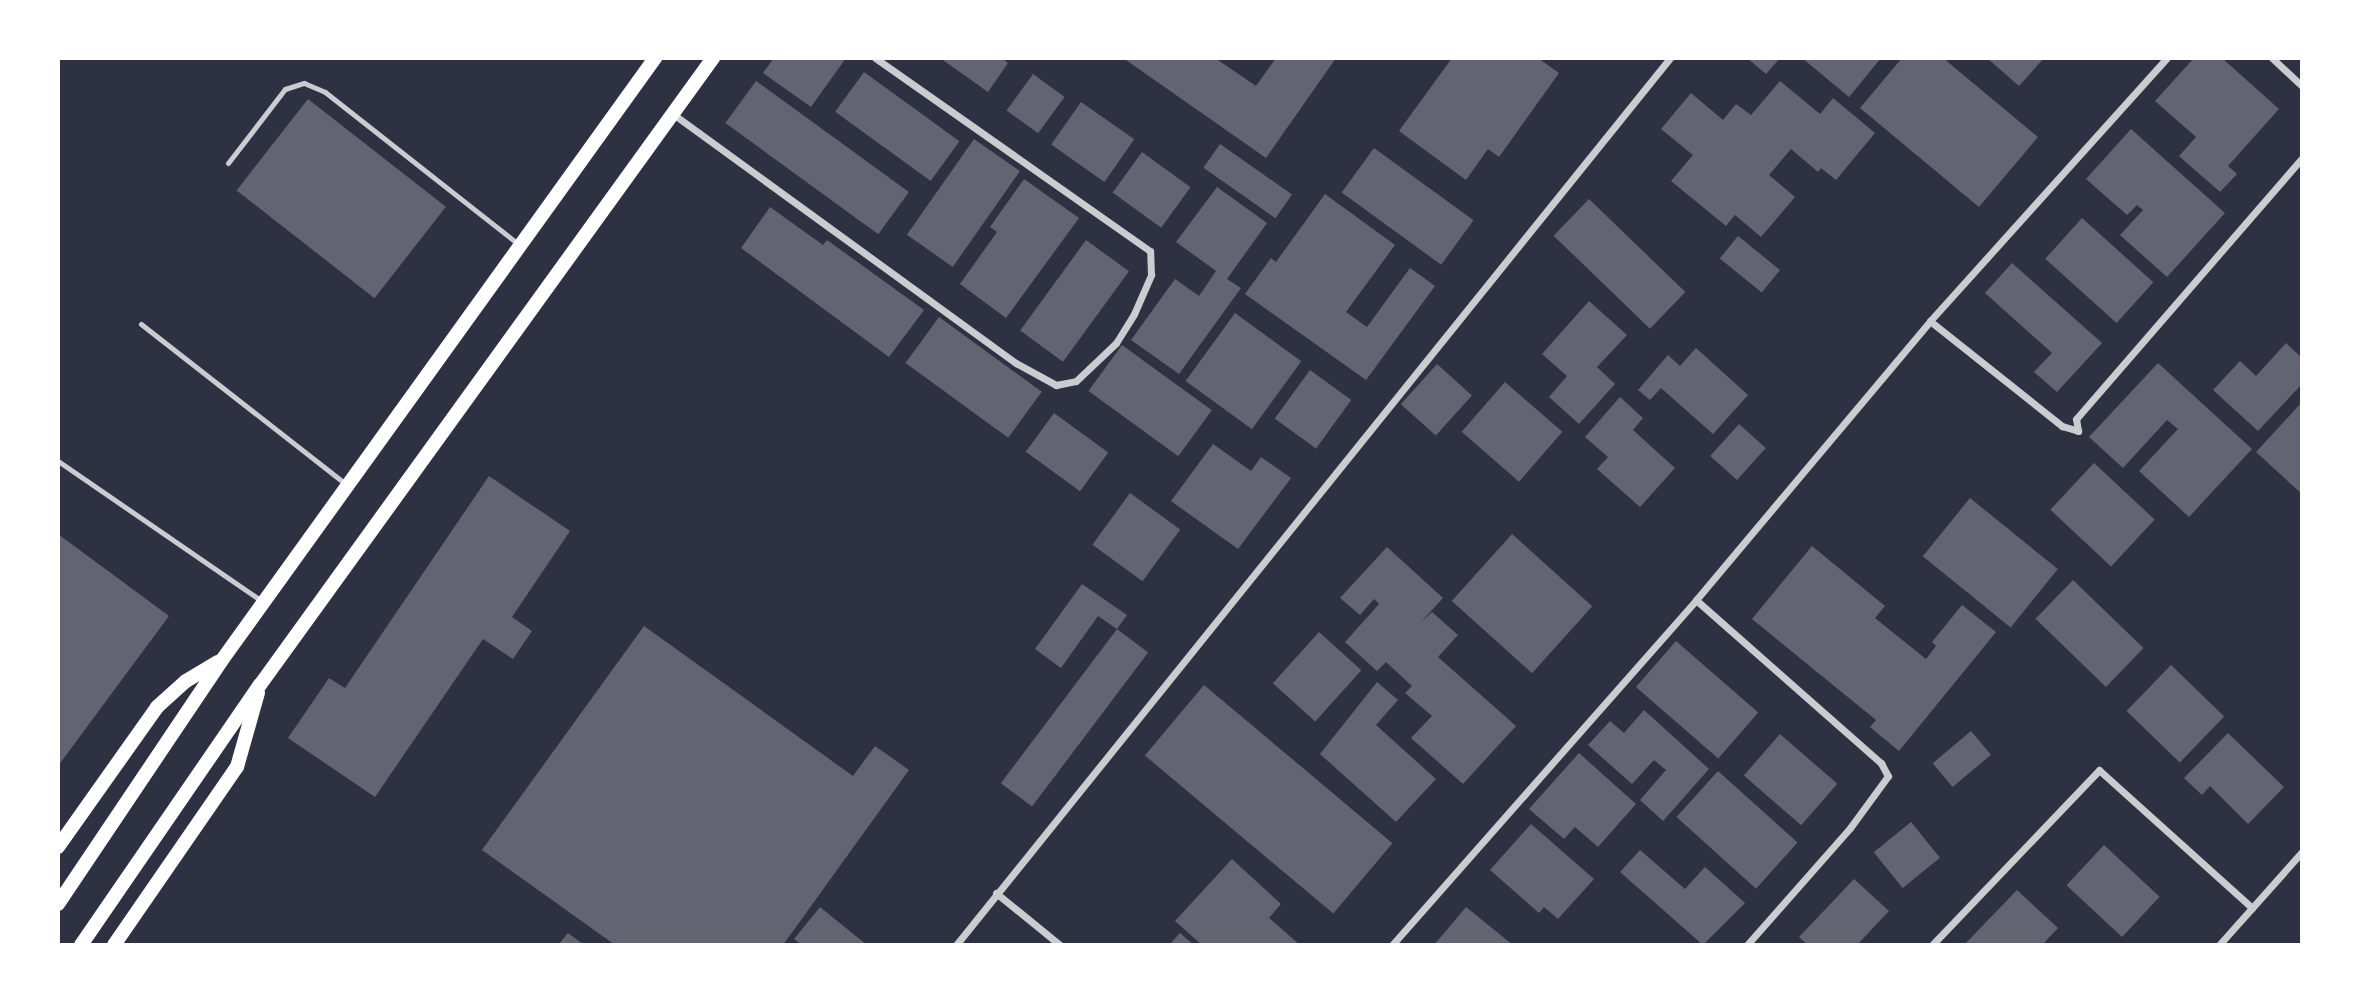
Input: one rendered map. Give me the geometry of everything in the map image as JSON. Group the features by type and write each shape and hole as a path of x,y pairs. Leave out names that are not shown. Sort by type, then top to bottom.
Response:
{"main road":[{"path":"58,904 222,660 655,58"},
{"path":"81,945 260,685 713,58"},
{"path":"58,847 158,707 186,681 222,660"},
{"path":"114,945 237,767 260,685"}],"street":[{"path":"673,114 1016,363 1056,385 1076,382 1116,343 1134,314 1152,275 1150,251 875,58"},
{"path":"956,945 1670,58"},
{"path":"1392,945 1696,600 1930,321 2167,58"},
{"path":"2272,58 2302,86"},
{"path":"1930,321 2062,426 2078,431 2076,419 2302,158"},
{"path":"1696,600 1881,763 1888,776 1850,828 1747,945"},
{"path":"1932,945 2099,770 2252,908"},
{"path":"2219,945 2302,852"},
{"path":"996,893 1060,945"}],"lane":[{"path":"228,163 285,89 304,83 325,92 520,246"},
{"path":"141,324 347,485"},
{"path":"58,461 263,602"}],"building":[{"path":"774,58 846,58 811,107 763,73"},
{"path":"940,58 1001,58 1008,63 988,92"},
{"path":"1123,58 1215,58 1256,86 1276,58 1336,58 1266,158"},
{"path":"1452,58 1538,58 1559,73 1499,157 1488,149 1466,180 1399,131"},
{"path":"1747,58 1780,58 1766,74"},
{"path":"1802,58 1881,58 1849,97"},
{"path":"1902,58 1943,58 2038,137 1979,207 1860,108"},
{"path":"1987,58 2044,58 2019,86"},
{"path":"2194,58 2222,58 2279,109 2228,166 2237,174 2220,192 2179,156 2196,137 2155,101"},
{"path":"864,72 959,141 931,181 835,112"},
{"path":"1033,74 1065,97 1038,133 1007,110"},
{"path":"756,81 909,192 878,234 725,123"},
{"path":"1780,81 1820,114 1833,98 1875,133 1836,180 1821,168 1818,172 1791,149 1769,175 1795,197 1761,237 1735,215 1726,226 1671,181 1693,155 1661,129 1691,93 1723,120 1736,104 1751,115"},
{"path":"308,99 446,207 374,298 237,190"},
{"path":"1081,102 1134,139 1104,182 1051,145"},
{"path":"2131,129 2225,213 2167,277 2120,235 2143,210 2137,205 2127,215 2086,179"},
{"path":"974,139 1020,171 953,267 907,235"},
{"path":"1220,144 1292,194 1275,218 1203,168"},
{"path":"1374,148 1474,220 1441,265 1342,192"},
{"path":"1142,152 1191,187 1161,228 1113,192"},
{"path":"1024,179 1079,218 1006,318 960,284 997,232 990,227"},
{"path":"1217,187 1267,223 1227,279 1241,288 1179,374 1131,340 1175,279 1199,296 1216,271 1176,242"},
{"path":"1325,194 1395,245 1346,312 1367,327 1410,268 1435,286 1366,380 1245,294 1271,258 1276,262"},
{"path":"1589,199 1685,292 1650,329 1554,236"},
{"path":"770,207 823,245 827,240 924,310 889,357 741,248"},
{"path":"2082,218 2153,282 2117,323 2045,259"},
{"path":"1738,236 1780,270 1762,293 1720,259"},
{"path":"1086,240 1129,271 1063,362 1020,331"},
{"path":"2012,263 2102,343 2057,392 2034,372 2052,353 1985,293"},
{"path":"1589,301 1627,335 1597,367 1615,384 1579,424 1549,397 1567,376 1542,354"},
{"path":"1235,313 1301,361 1252,429 1186,381"},
{"path":"939,317 1042,392 1008,438 905,363"},
{"path":"2286,343 2302,358 2302,384 2258,431 2213,390 2240,361 2256,376"},
{"path":"1122,345 1212,410 1178,456 1088,391"},
{"path":"1696,348 1748,395 1713,434 1661,388 1650,400 1638,390 1668,355 1680,366"},
{"path":"2158,363 2252,449 2189,517 2139,471 2178,429 2167,420 2123,468 2089,437"},
{"path":"1437,364 1472,395 1436,436 1401,404"},
{"path":"1310,370 1351,400 1316,449 1275,419"},
{"path":"1505,382 1562,432 1519,482 1462,432"},
{"path":"1620,397 1643,418 1633,430 1675,468 1640,507 1597,469 1608,457 1585,437"},
{"path":"2302,402 2302,494 2256,452"},
{"path":"1054,413 1108,452 1080,491 1026,452"},
{"path":"1739,424 1766,448 1737,480 1710,456"},
{"path":"1213,444 1251,471 1261,457 1291,478 1238,549 1171,501"},
{"path":"2094,463 2155,520 2111,566 2050,510"},
{"path":"489,476 570,531 512,617 532,631 513,659 483,639 375,797 288,738 329,678 345,688"},
{"path":"1130,493 1180,529 1143,581 1092,545"},
{"path":"1970,498 2058,569 2011,627 1923,556"},
{"path":"58,534 169,616 58,766"},
{"path":"1512,534 1592,606 1532,673 1452,601"},
{"path":"1812,546 1885,606 1875,618 1926,659 1936,646 1932,642 1962,605 1996,632 1899,751 1870,727 1876,720 1752,619"},
{"path":"1387,547 1443,598 1421,622 1432,612 1458,635 1438,657 1516,726 1463,784 1411,738 1432,716 1405,693 1412,686 1386,662 1377,671 1345,642 1379,604 1374,599 1360,615 1340,598"},
{"path":"2073,580 2143,648 2106,687 2035,619"},
{"path":"1082,584 1127,615 1117,629 1098,616 1061,668 1035,649"},
{"path":"644,626 853,776 875,746 909,770 783,945 615,945 482,850"},
{"path":"1117,629 1148,652 1032,807 1001,783"},
{"path":"1319,632 1361,670 1315,721 1273,683"},
{"path":"1676,641 1758,713 1718,759 1636,687"},
{"path":"2171,665 2224,716 2180,762 2127,711"},
{"path":"1377,682 1398,700 1376,725 1436,779 1396,822 1320,754"},
{"path":"1204,685 1392,843 1333,914 1145,755"},
{"path":"1644,710 1709,769 1663,821 1640,800 1666,770 1654,760 1632,784 1588,745 1610,721 1624,733"},
{"path":"1971,731 1991,755 1953,787 1933,763"},
{"path":"2228,733 2284,787 2248,824 2210,786 2202,795 2184,778"},
{"path":"1780,734 1837,784 1801,825 1744,776"},
{"path":"1579,753 1636,804 1598,847 1575,827 1564,839 1529,809"},
{"path":"1718,771 1798,843 1756,889 1677,817"},
{"path":"1911,822 1940,858 1903,888 1874,852"},
{"path":"1531,824 1594,879 1558,919 1544,907 1539,913 1490,870"},
{"path":"2104,845 2160,897 2122,937 2066,885"},
{"path":"1640,850 1685,889 1705,867 1745,903 1703,945 1620,872"},
{"path":"1232,859 1281,904 1269,918 1300,945 1202,945 1175,921"},
{"path":"1854,879 1889,911 1857,945 1808,945 1799,937"},
{"path":"2017,890 2058,928 2042,945 1964,945"},
{"path":"820,907 867,945 802,945 794,939"},
{"path":"1466,907 1513,945 1434,945"},
{"path":"568,933 584,945 558,945"},
{"path":"1180,933 1194,945 1169,945"}]}
